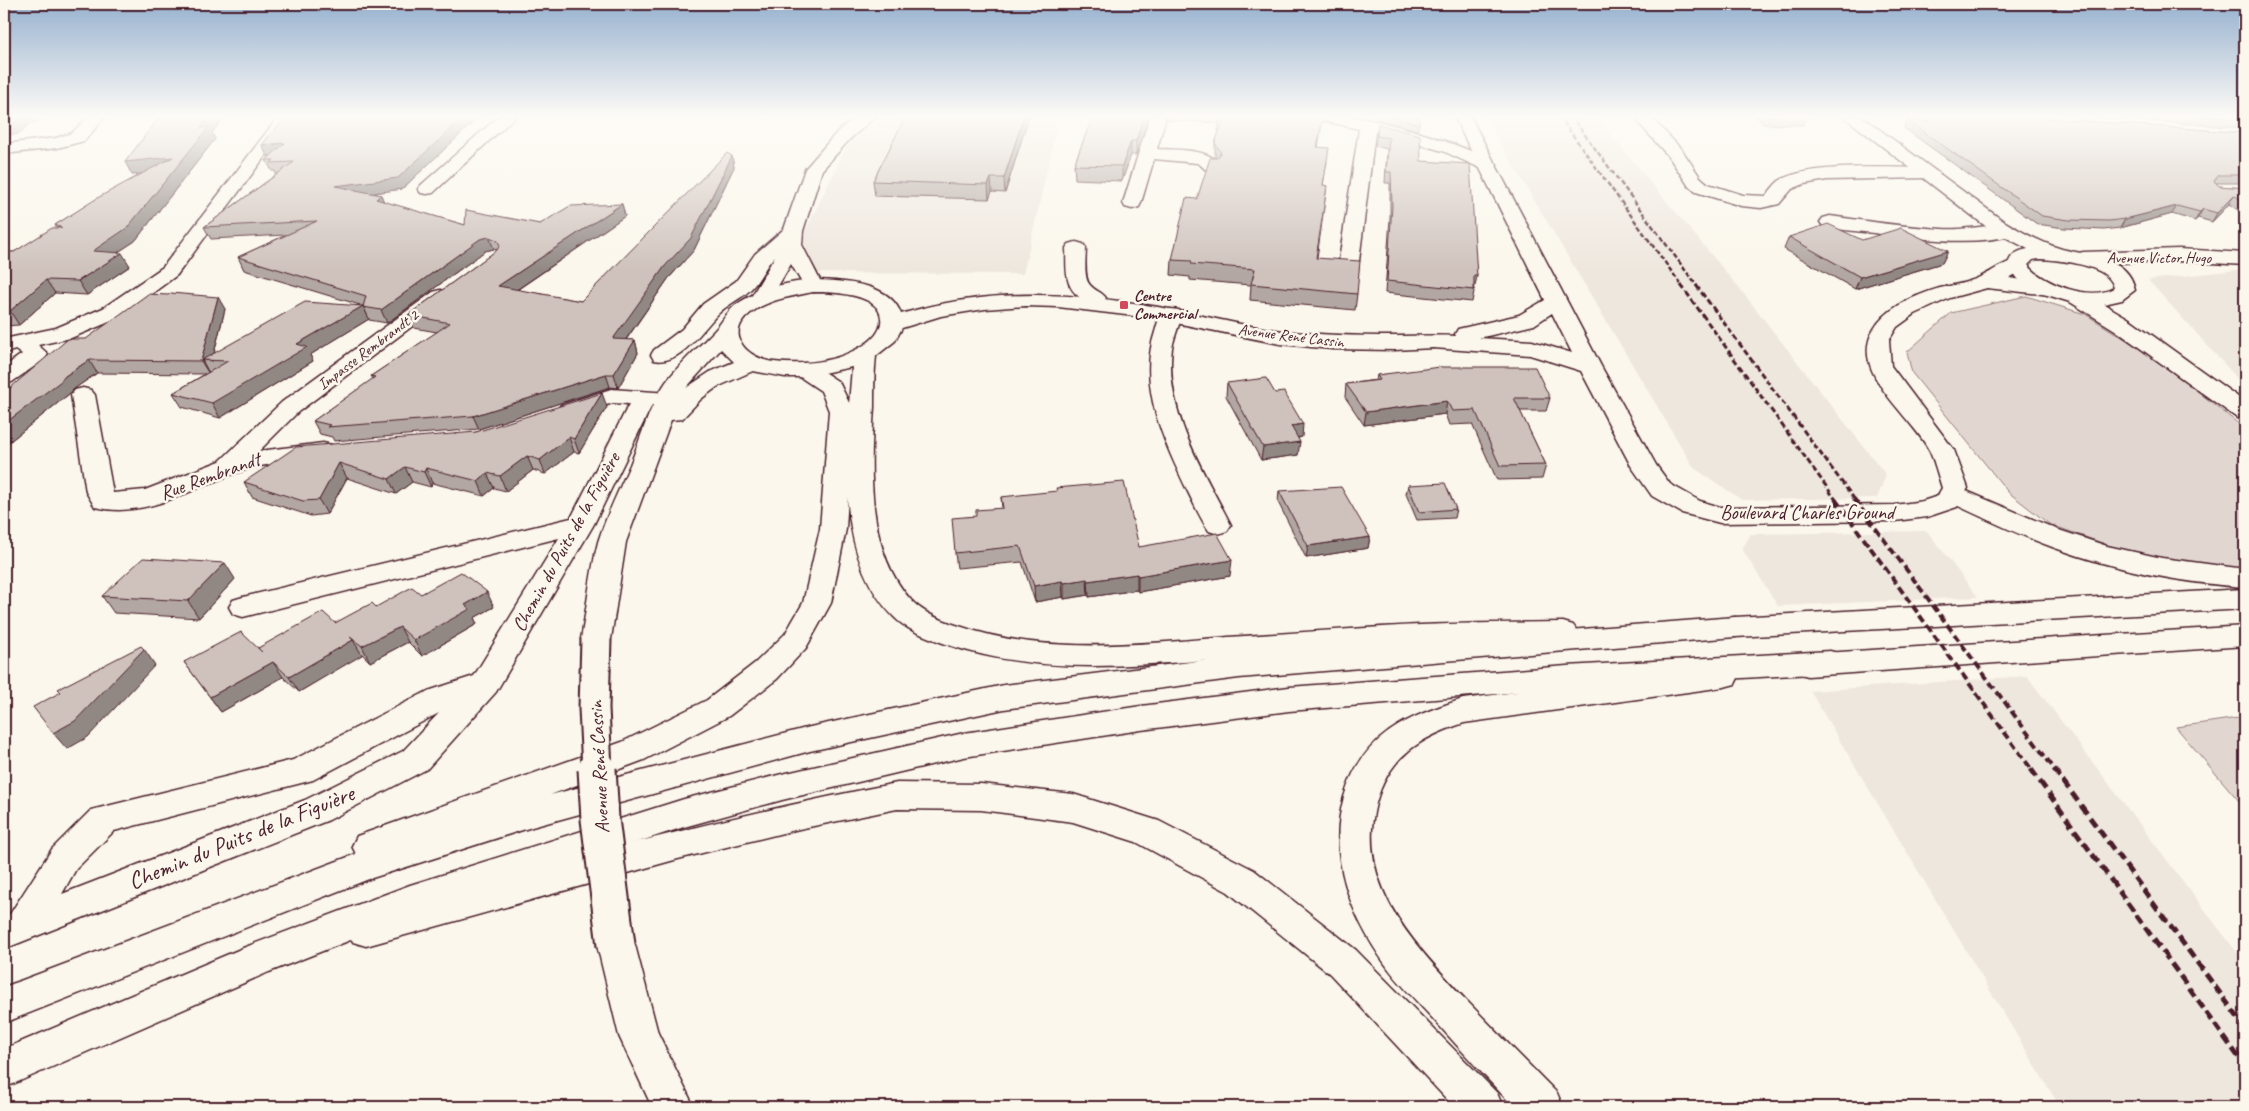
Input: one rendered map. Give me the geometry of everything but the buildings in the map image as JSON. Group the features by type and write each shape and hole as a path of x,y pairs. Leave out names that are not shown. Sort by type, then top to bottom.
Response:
{"main road":[{"path":"13,345 63,333 111,314 170,271 248,168"},
{"path":"427,189 450,168"},
{"path":"761,299 792,238 814,168"},
{"path":"1132,203 1143,168"},
{"path":"1349,260 1366,168"},
{"name":"Boulevard Charles Ground","path":"1489,168 1590,366 1649,474 1661,490 1691,507 1720,515 1895,513 1927,509 1948,501 1952,494"},
{"path":"1685,168 1694,181 1702,188 1741,200 1761,202 1772,200 1786,185 1800,179 1828,175 1930,176"},
{"path":"1919,168 1930,176 1960,211 1999,232 2055,253"},
{"path":"1830,222 1942,235 1999,232"},
{"path":"1999,232 2000,240 2019,262 2027,277 2050,289"},
{"path":"792,238 813,286"},
{"path":"662,355 690,334 711,309 743,285 762,258 792,238"},
{"path":"1076,248 1077,279 1080,288 1096,298"},
{"path":"2205,382 2160,339 2107,268 2083,258 2055,253 2027,255 1986,282 1943,294 1907,310 1888,323 1878,340 1880,366 1942,450 1955,488 1952,494 2079,547 2144,565 2192,574 2245,578"},
{"name":"Avenue Victor Hugo","path":"2083,258 2179,255 2240,259"},
{"name":"Avenue Victor Hugo","path":"2074,296 2102,298 2122,287 2186,263 2240,259"},
{"path":"1986,282 2050,289 2074,296 2123,325 2205,382 2245,413"},
{"name":"Impasse Rembrandt 2","path":"227,467 290,407 453,286"},
{"path":"728,329 728,342 737,354 753,363 777,369 805,370 826,367 865,354 888,335 892,324 891,312 883,302 871,294 856,289 813,286 786,291 761,299"},
{"name":"Avenue René Cassin","path":"883,302 1017,289 1063,292 1235,329 1306,340 1385,343 1433,340 1532,348 1590,366"},
{"name":"Avenue René Cassin","path":"672,1103 639,1036 616,945 600,819 594,708 596,639 612,542 653,438 666,398 728,329 734,318 745,308 761,299"},
{"name":"Avenue René Cassin","path":"892,324 938,310 1025,300 1058,301 1161,314"},
{"name":"Avenue René Cassin","path":"1433,340 1526,320 1558,301"},
{"path":"1161,314 1162,388 1178,444 1218,525"},
{"path":"4,377 37,354 13,345"},
{"path":"865,354 861,382 858,471 863,528 872,558 884,582 902,608 925,624 956,638 988,647 1039,654 1103,656 1370,638 1735,627 2245,599"},
{"name":"Avenue René Cassin","path":"666,398 753,363"},
{"path":"4,1004 294,873 633,751 718,708 766,671 796,641 817,603 833,529 842,411 831,387 805,370"},
{"name":"Rue Rembrandt","path":"83,396 99,492 104,501 116,503 150,498 189,484 227,467 271,455 348,447"},
{"path":"546,417 611,396 666,398"},
{"name":"Chemin du Puits de la Figuière","path":"14,929 317,810 415,760 485,684 581,524 666,398"},
{"path":"290,407 303,452"},
{"path":"243,607 581,524"},
{"path":"4,1004 361,867 532,813 810,739 1004,697 1239,667 1735,627"},
{"path":"4,1069 256,960 410,901 684,813 782,787 964,745 1142,718 1289,699 1567,677 2245,636"},
{"path":"1542,1107 1478,1041 1394,948 1366,896 1356,859 1356,830 1358,801 1369,773 1385,752 1402,738 1430,722 1463,711 1830,662"},
{"name":"Chemin du Puits de la Figuière","path":"14,929 64,859 103,820 301,770 439,698 485,684"},
{"path":"256,960 678,845 799,815 897,796 981,797 1073,808 1147,831 1241,881 1343,962 1482,1107"}],"shaded area":[{"path":"836,168 1048,168 1023,274 807,273 803,236"},
{"path":"1515,168 1638,168 1740,289 1886,475 1877,498 1742,500 1694,468"},
{"path":"2245,270 2245,387 2148,280"},
{"path":"2026,296 2085,314 2157,359 2245,429 2245,570 2210,567 2130,553 2049,524 2008,492 1912,373 1907,352 1951,313"},
{"path":"1927,531 1978,597 1778,606 1742,549 1751,534"},
{"path":"2027,676 2245,963 2245,1107 2060,1107 1810,691"},
{"path":"2245,717 2245,808 2176,727"}],"railway":[{"path":"1597,168 1682,286"},
{"path":"1609,168 1697,286"},
{"path":"1681,285 1836,500"},
{"path":"1696,285 1855,500"},
{"path":"1835,499 2032,770"},
{"path":"1854,499 2055,770"},
{"path":"2031,769 2245,1066"},
{"path":"2054,769 2245,1027"}],"place":[{"name":"Centre Commercial","path":"1124,305"}]}
